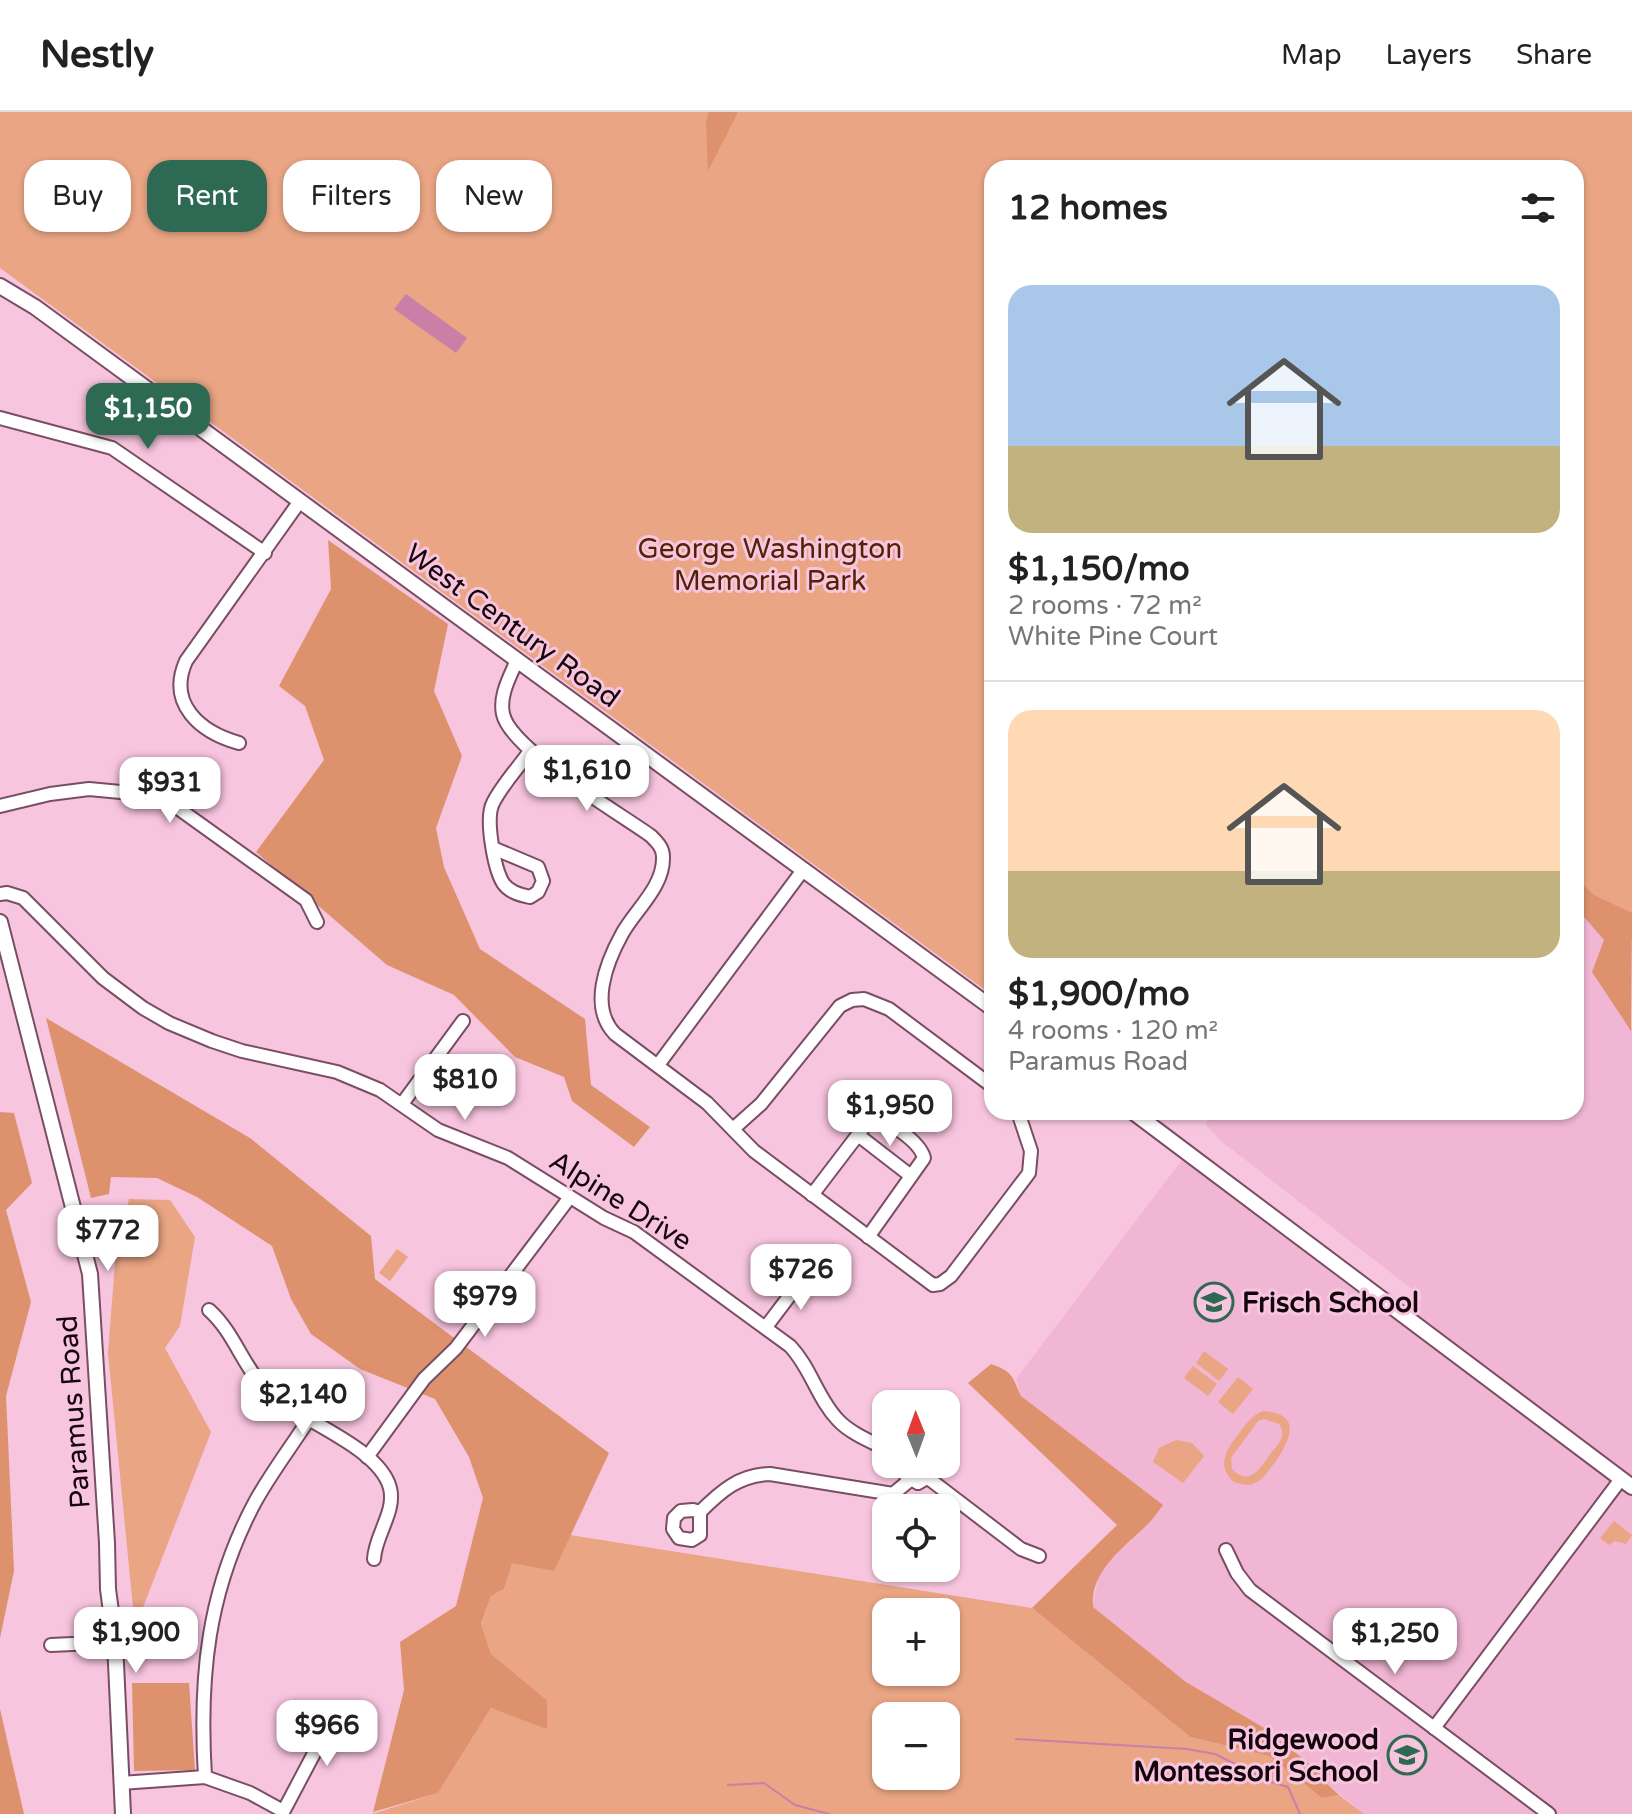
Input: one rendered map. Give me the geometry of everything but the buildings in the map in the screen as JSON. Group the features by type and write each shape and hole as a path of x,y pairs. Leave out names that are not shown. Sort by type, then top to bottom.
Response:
{"main road":[{"name":"West Century Road","path":"0,286 35,307 984,1002"},
{"name":"Paramus Road","path":"0,922 90,1274 108,1589 115,1642 123,1814"},
{"path":"1144,1120 1627,1483"}],"street":[{"path":"0,418 112,448 265,553"},
{"path":"239,743 222,739 194,718 182,700 180,680 186,661 300,501"},
{"path":"517,660 504,692 502,710 507,725 530,751 651,836 660,846 663,857 654,887 621,935 602,985 601,1009 606,1025 707,1103 754,1151 933,1285 946,1282 1029,1173 1031,1151 1021,1120"},
{"path":"493,848 538,867 543,881 538,892 530,897 509,890 501,881 493,848 488,816 492,803 530,751"},
{"path":"0,806 50,794 89,789 131,793 175,806 306,900 317,922"},
{"path":"658,1065 803,870"},
{"name":"Alpine Drive","path":"0,894 23,898 103,978 169,1023 242,1051 337,1072 380,1090 438,1130 508,1158 604,1218 634,1232 766,1327 799,1355 838,1420 872,1441"},
{"path":"733,1129 761,1104 831,1014 852,1000 873,1001 889,1009 984,1080"},
{"path":"402,1104 463,1021"},
{"path":"812,1195 870,1119 880,1118 921,1148 924,1158 868,1237"},
{"path":"858,1135 911,1176"},
{"path":"367,1457 424,1379 456,1348 570,1197"},
{"path":"766,1327 806,1274"},
{"path":"209,1310 220,1320 254,1377 278,1400 367,1457 385,1476 391,1494 389,1511 374,1544 374,1559"},
{"path":"205,1777 204,1669 218,1594 254,1504 309,1419"},
{"path":"700,1512 731,1484 758,1474 893,1494 910,1480 918,1483 928,1478 1021,1549 1039,1556"},
{"path":"1434,1728 1627,1483"},
{"path":"1226,1550 1237,1573 1250,1590 1549,1814"},
{"path":"51,1645 115,1642"},
{"path":"121,1783 205,1777 250,1793 282,1813 329,1725 330,1710"}],"shaded area":[{"path":"709,112 738,112 708,171 706,121"},
{"path":"406,294 467,338 456,353 394,309"},
{"path":"328,540 448,624 434,691 462,756 436,828 444,867 480,949 585,1019 591,1085 650,1127 634,1147 572,1101 564,1077 515,1057 454,995 387,965 256,852 324,760 305,706 279,686 331,589"},
{"path":"1584,886 1594,895 1632,913 1631,1031 1592,972 1604,940 1584,917"},
{"path":"1584,917 1604,940 1632,1029 1632,1814 1364,1814 1325,1782 1331,1774 1317,1769 1266,1729 1186,1682 1092,1607 1099,1575 1109,1561 1148,1525 1162,1505 1021,1396 1016,1379 1188,1152 1409,1317 1422,1297 1221,1141 1205,1124 1208,1120 1584,1120"},
{"path":"46,1018 250,1138 371,1236 375,1279 609,1453 554,1571 512,1563 504,1589 491,1596 481,1624 491,1654 547,1700 547,1729 491,1708 438,1793 373,1812 404,1690 400,1642 456,1606 483,1498 469,1457 435,1399 360,1369 311,1334 291,1299 272,1246 197,1197 157,1178 111,1177 109,1194 91,1198"},
{"path":"0,1112 14,1113 32,1183 6,1210 31,1302 6,1396 14,1571 0,1638"},
{"path":"991,1364 1008,1373 1021,1396 1163,1505 1103,1571 1097,1582 1093,1607 1186,1682 1266,1729 1316,1769 1320,1766 1331,1773 1325,1782 1339,1795 1322,1798 1269,1756 1190,1737 1032,1608 1117,1525 968,1383"},
{"path":"132,1683 189,1683 195,1770 134,1771"},
{"path":"0,1709 24,1814 0,1814"}],"green space":[{"name":"George Washington Memorial Park","path":"0,112 1632,112 1632,941 1584,904 1584,160 984,160 984,989 0,268"},
{"path":"129,1199 170,1200 195,1237 180,1326 165,1348 211,1432 135,1628 108,1353 116,1250"},
{"path":"397,1249 408,1257 390,1281 379,1273"},
{"path":"1204,1351 1228,1369 1219,1381 1196,1363"},
{"path":"1193,1366 1217,1384 1208,1396 1184,1378"},
{"path":"1238,1377 1253,1389 1233,1414 1218,1402"},
{"path":"1263,1411 1275,1413 1288,1422 1290,1428 1286,1444 1260,1480 1248,1485 1234,1482 1225,1469 1225,1457 1245,1425","holes":["1264,1419 1279,1424 1282,1433 1280,1440 1259,1469 1250,1476 1238,1474 1232,1469 1231,1458 1258,1421"]},
{"path":"1176,1440 1192,1443 1204,1456 1183,1483 1153,1462 1159,1448"},
{"path":"1614,1521 1632,1535 1626,1544 1615,1541 1609,1545 1600,1538"},
{"path":"570,1535 1032,1608 1190,1737 1269,1756 1322,1798 1339,1795 1364,1814 372,1814 438,1793 491,1708 547,1728 547,1700 491,1654 481,1625 491,1596 504,1589 512,1562 554,1571"}],"waterway":[{"path":"1016,1739 1187,1749 1215,1754 1268,1781 1288,1787 1300,1814"},
{"path":"728,1785 764,1783 795,1805 829,1814"}],"place":[{"name":"Frisch School","path":"1214,1302"},
{"name":"Ridgewood Montessori School","path":"1407,1755"}]}
